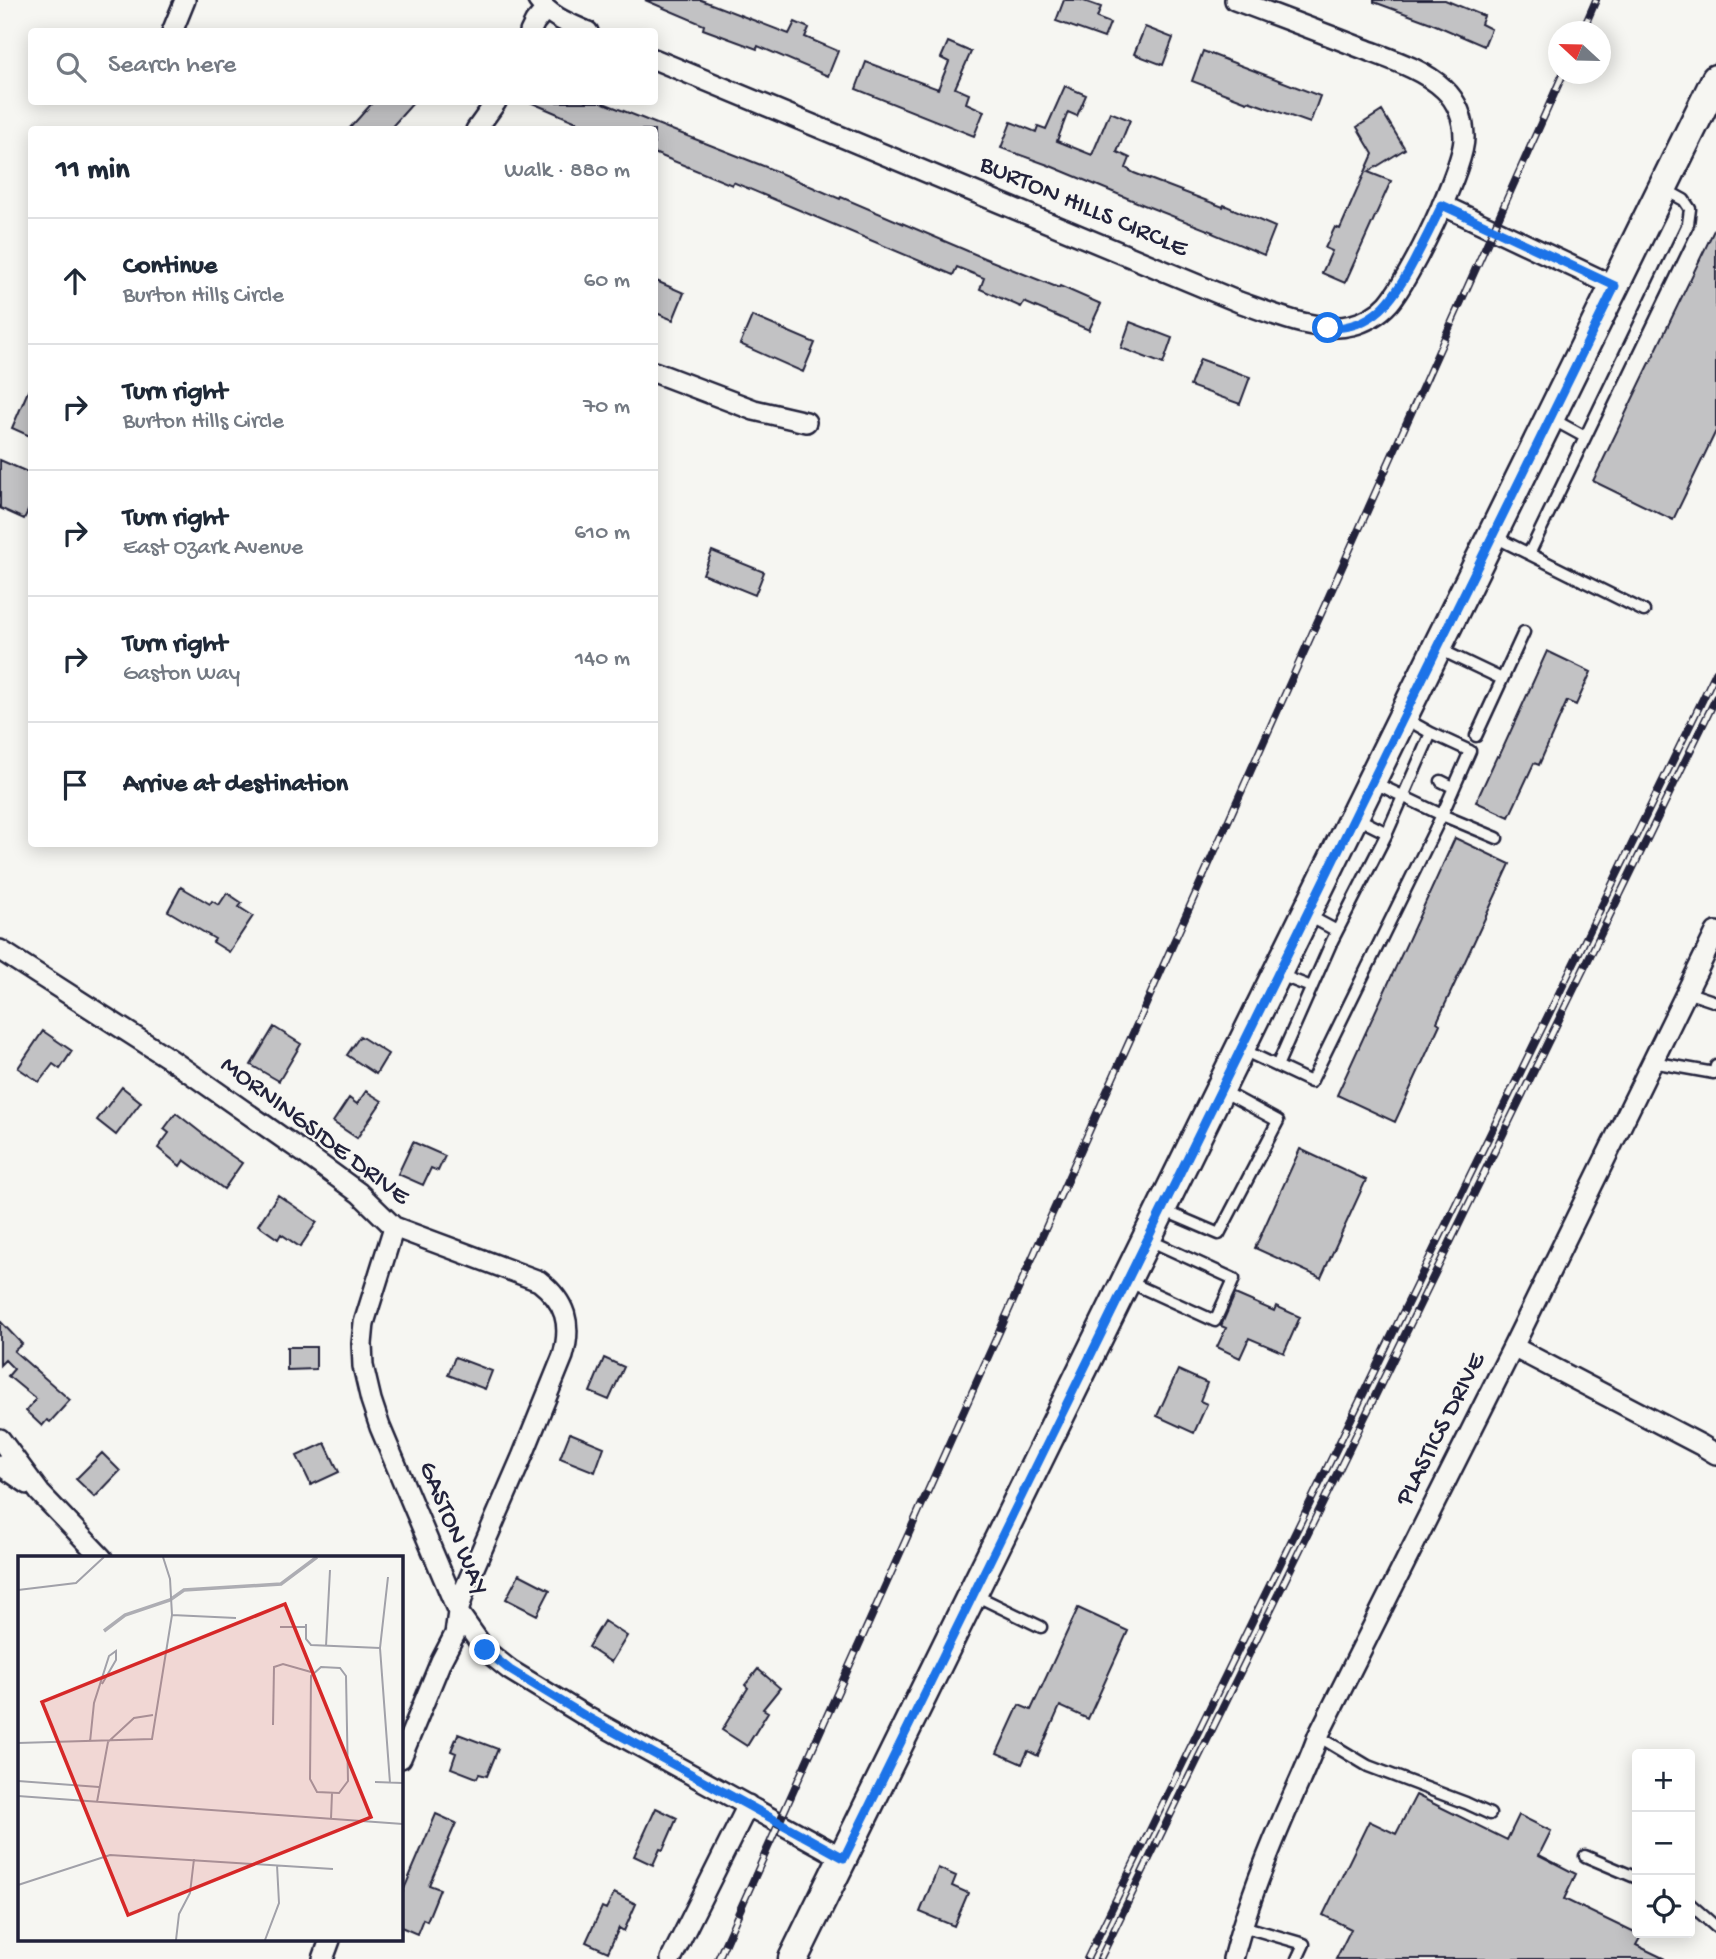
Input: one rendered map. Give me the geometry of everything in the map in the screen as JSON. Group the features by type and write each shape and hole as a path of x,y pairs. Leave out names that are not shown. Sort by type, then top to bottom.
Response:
{"main road":[{"path":"793,1959 1716,79"}],"street":[{"path":"174,28 185,0"},
{"name":"BURTON HILLS CIRCLE","path":"658,61 1239,302 1285,318 1328,328 1353,325 1371,317 1387,305 1399,290 1442,205 1462,156 1465,139 1463,122 1457,107 1445,90 1430,78 1396,62 1235,0"},
{"path":"532,28 542,5 579,28"},
{"path":"479,126 494,105"},
{"path":"1442,205 1615,286"},
{"path":"658,374 754,410 806,422"},
{"name":"PLASTICS DRIVE","path":"1233,1959 1242,1926 1281,1822 1318,1736 1513,1347 1716,932"},
{"name":"MORNINGSIDE DRIVE","path":"0,950 170,1059 307,1155 359,1193 394,1227 540,1281 561,1306 567,1322 567,1340 563,1356 466,1587 457,1612 455,1634 405,1737"},
{"name":"GASTON WAY","path":"394,1227 364,1323 363,1366 380,1427 457,1612 485,1650 510,1670 587,1717 844,1858"},
{"path":"1513,1347 1716,1454"},
{"path":"0,1439 40,1493 100,1556"},
{"path":"0,1465 40,1493"},
{"path":"671,1959 748,1805"},
{"path":"323,1959 330,1941"}],"lane":[{"path":"1528,554 1688,224 1690,209 1684,200 1663,188"},
{"path":"1550,418 1585,438"},
{"path":"1492,536 1644,611"},
{"path":"1476,736 1524,632"},
{"path":"1437,648 1502,679"},
{"path":"1240,1048 1311,1082 1442,815 1470,751 1402,717"},
{"path":"1277,1066 1337,931 1418,771 1431,733"},
{"path":"1371,781 1497,838"},
{"path":"1441,781 1453,787"},
{"path":"1354,816 1387,833"},
{"path":"1306,914 1337,931"},
{"path":"1276,974 1311,988"},
{"path":"1686,992 1716,1002"},
{"path":"1652,1062 1715,1071"},
{"path":"1161,1209 1219,1234 1278,1121 1220,1089"},
{"path":"1126,1280 1215,1321 1234,1279 1147,1238"},
{"path":"972,1594 1041,1627"},
{"path":"1318,1736 1368,1766 1490,1814"},
{"path":"1585,1856 1632,1876"},
{"path":"1695,1908 1716,1927"},
{"path":"1242,1926 1304,1944 1297,1959"}],"building":[{"path":"645,0 701,0 789,34 795,22 809,28 805,37 838,51 828,76 758,46 757,49 703,29 704,25"},
{"path":"1064,0 1081,0 1101,7 1097,18 1110,23 1104,38 1056,21"},
{"path":"1374,0 1445,0 1484,16 1481,24 1491,29 1484,46"},
{"path":"1145,27 1173,38 1163,65 1134,54"},
{"path":"948,42 971,52 955,88 969,94 966,103 984,111 974,136 856,89 866,62 938,89 949,62 941,58"},
{"path":"1203,51 1320,96 1310,123 1192,81"},
{"path":"1065,86 1086,95 1077,116 1068,112 1057,141 1092,155 1110,112 1130,120 1117,152 1130,158 1126,168 1275,227 1264,255 1001,148 1011,122 1036,132 1038,126 1046,129"},
{"path":"370,105 411,105 393,126 352,126"},
{"path":"537,105 609,105 1101,304 1089,330 1024,302 1021,307 980,289 984,278 957,267 953,275 733,182 732,185 658,155 658,126 586,126"},
{"path":"1382,111 1405,149 1368,172 1391,181 1345,283 1322,273 1332,251 1325,248 1335,227 1340,229 1373,154 1357,127"},
{"path":"1716,226 1716,431 1673,520 1593,481"},
{"path":"658,282 684,293 673,320 658,314"},
{"path":"752,316 815,343 803,372 740,344"},
{"path":"1130,322 1172,338 1163,364 1121,348"},
{"path":"1200,359 1250,377 1240,404 1190,386"},
{"path":"28,391 28,435 12,428"},
{"path":"0,460 28,472 28,511 24,519 0,508"},
{"path":"712,551 764,572 755,595 703,574"},
{"path":"1547,651 1591,672 1576,705 1567,701 1539,765 1534,763 1509,817 1476,802"},
{"path":"1455,838 1510,864 1437,1022 1440,1024 1395,1122 1337,1095"},
{"path":"181,887 210,904 212,901 219,905 227,893 242,903 239,907 253,916 229,952 213,942 215,939 168,911"},
{"path":"274,1027 301,1044 279,1081 251,1065"},
{"path":"43,1031 72,1051 60,1069 53,1064 39,1082 18,1068"},
{"path":"360,1036 388,1054 376,1074 347,1055"},
{"path":"122,1087 141,1102 116,1135 97,1120"},
{"path":"366,1091 382,1101 357,1138 333,1122 349,1098 357,1104"},
{"path":"176,1113 242,1163 224,1189 184,1160 180,1166 158,1148 169,1133 164,1129"},
{"path":"413,1142 445,1156 438,1171 431,1168 423,1185 398,1174"},
{"path":"1300,1149 1366,1180 1321,1278 1255,1248"},
{"path":"278,1195 317,1222 300,1247 281,1234 278,1239 258,1225"},
{"path":"1235,1294 1274,1311 1276,1306 1300,1317 1284,1353 1249,1338 1240,1358 1217,1347 1226,1328 1221,1326"},
{"path":"0,1321 22,1344 14,1351 70,1400 50,1422 47,1420 42,1426 26,1411 36,1399 8,1376 14,1369 5,1360 0,1365"},
{"path":"287,1347 316,1347 316,1369 287,1370"},
{"path":"455,1357 492,1371 485,1389 448,1375"},
{"path":"604,1358 624,1367 609,1400 590,1392"},
{"path":"1178,1370 1207,1383 1200,1401 1207,1404 1194,1433 1157,1416"},
{"path":"570,1433 604,1447 595,1472 560,1458"},
{"path":"325,1443 339,1472 311,1485 297,1456"},
{"path":"102,1453 120,1471 95,1497 76,1479"},
{"path":"519,1574 550,1590 537,1615 506,1599"},
{"path":"1078,1608 1128,1631 1088,1719 1060,1706 1038,1756 1028,1751 1022,1764 997,1753 1019,1705 1031,1710"},
{"path":"604,1621 627,1636 611,1662 588,1647"},
{"path":"758,1669 780,1688 763,1709 768,1712 747,1746 722,1730 748,1688 745,1685"},
{"path":"458,1734 498,1749 487,1776 479,1774 477,1778 451,1768 456,1753 451,1751"},
{"path":"1416,1795 1507,1840 1519,1815 1551,1831 1539,1855 1576,1874 1564,1899 1632,1932 1632,1938 1640,1938 1636,1945 1665,1959 1336,1959 1351,1929 1323,1915 1369,1821 1396,1834"},
{"path":"656,1808 677,1818 653,1865 634,1856"},
{"path":"436,1814 456,1823 429,1885 440,1889 427,1921 423,1919 417,1934 402,1927 402,1894"},
{"path":"938,1868 956,1876 952,1886 968,1893 954,1926 920,1912"},
{"path":"614,1893 636,1904 624,1931 619,1928 608,1952 586,1942 602,1907 606,1909"}],"railway":[{"path":"1587,21 1596,0"},
{"path":"718,1959 1559,84"},
{"path":"1087,1959 1716,672"},
{"path":"1100,1959 1716,698"}],"route":[{"path":"485,1650 510,1670 587,1717 844,1858 1615,286 1442,205 1399,290 1387,305 1371,317 1353,325 1328,328"}]}
